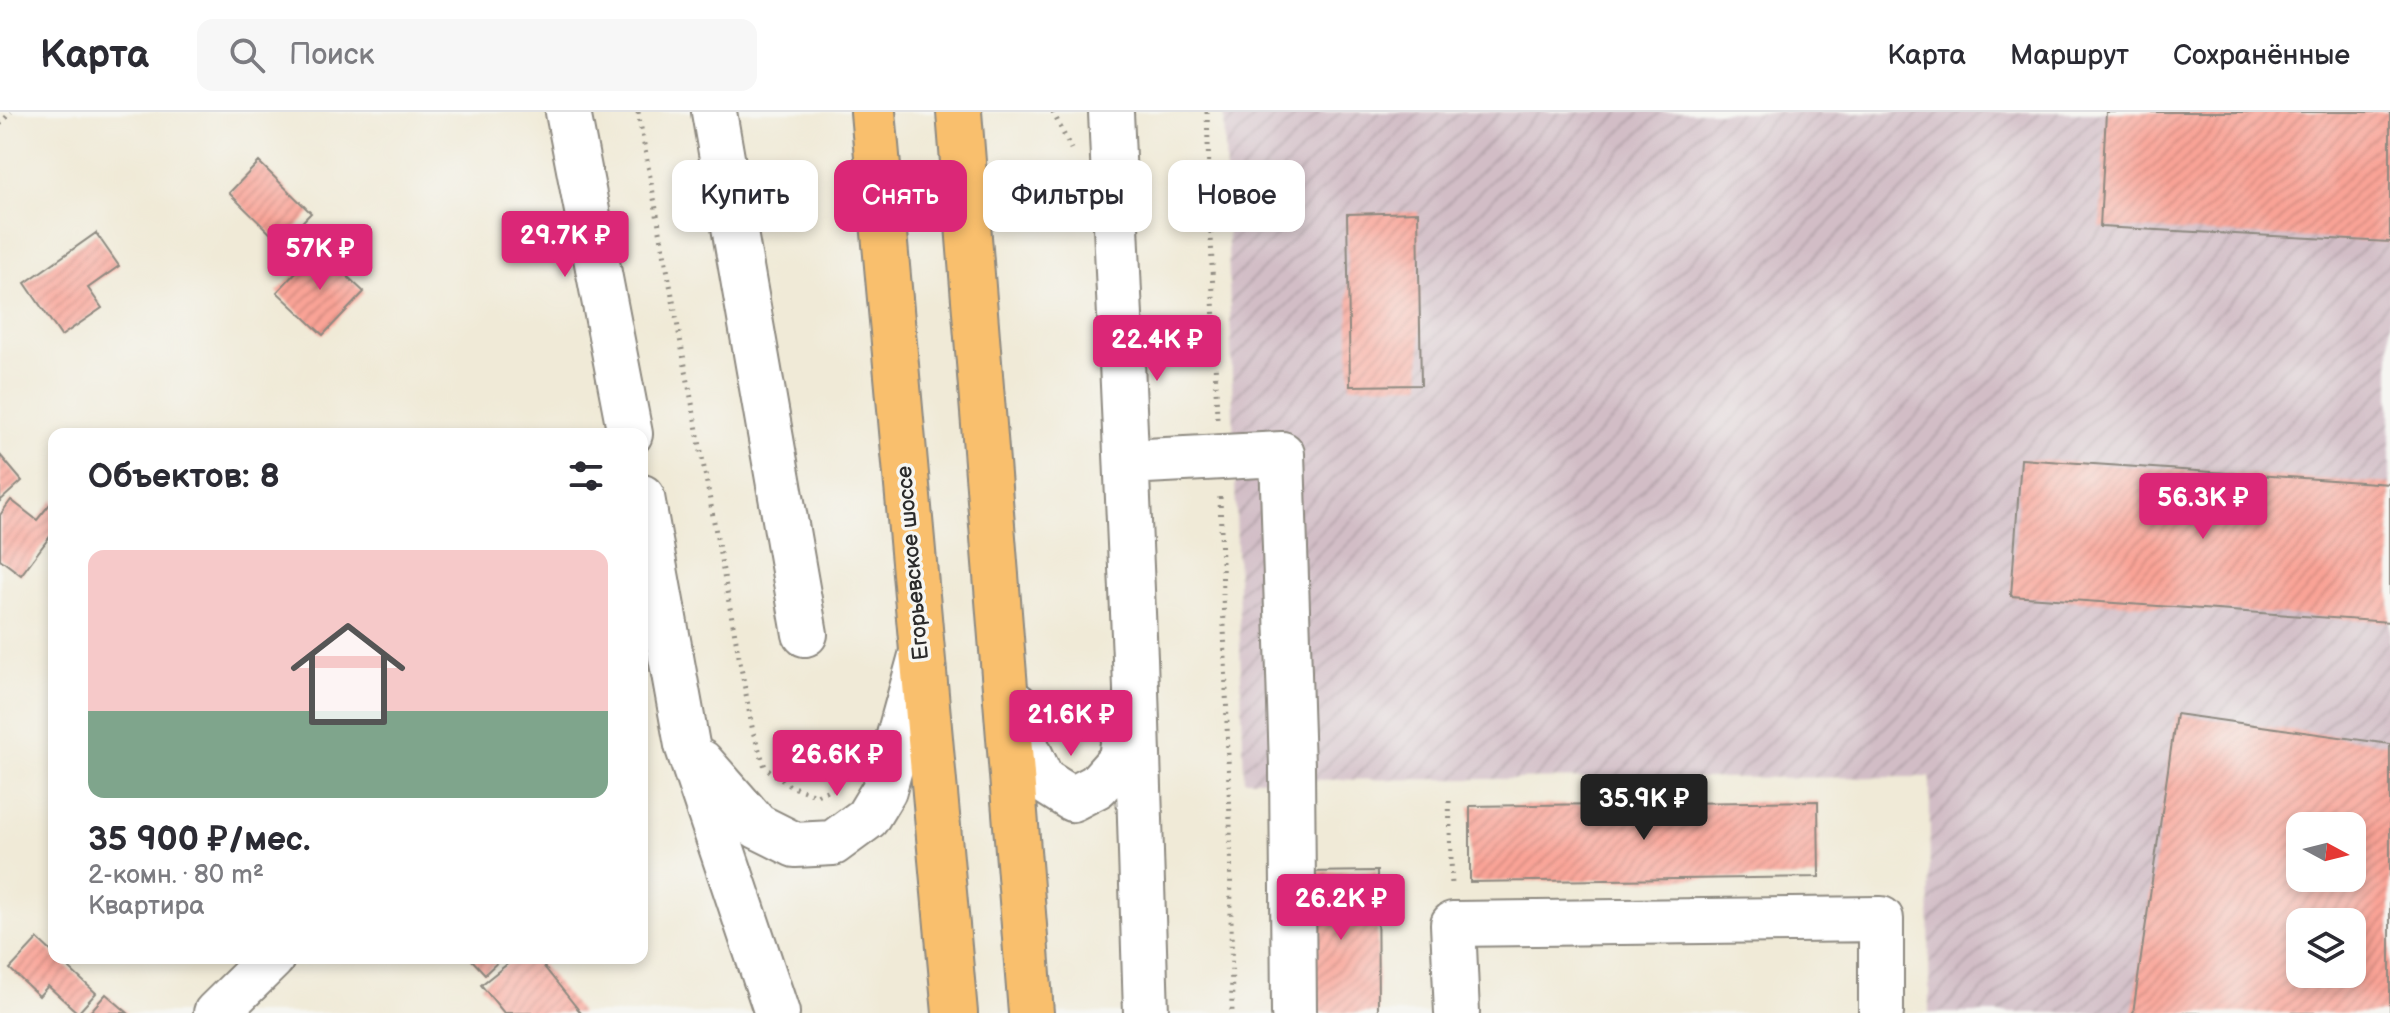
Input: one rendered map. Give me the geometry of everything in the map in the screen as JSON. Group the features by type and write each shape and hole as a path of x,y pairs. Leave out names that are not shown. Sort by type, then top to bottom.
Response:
{"main road":[{"name":"Егорьевское шоссе","path":"873,112 955,1013"},
{"path":"959,112 1031,1013"}],"street":[{"path":"568,112 629,428"},
{"path":"714,112 805,634"},
{"path":"1111,112 1135,658 1146,1013"},
{"path":"1127,462 1282,454 1292,767 1294,1013"},
{"path":"648,564 650,587 687,745 777,1013"},
{"path":"687,745 757,826 795,845 833,843 867,818 884,790 922,653"},
{"path":"1004,656 1027,748 1042,780 1072,799 1097,786 1121,759 1135,658"},
{"path":"1457,1013 1453,924 1881,919 1881,1013"},
{"path":"216,1013 266,964"}],"path":[{"path":"0,124 11,112"},
{"path":"638,112 753,732 765,767 790,786 816,795 841,787"},
{"path":"1053,112 1074,154"},
{"path":"1207,112 1230,820 1232,1013"},
{"path":"1449,801 1453,924"}],"shaded area":[{"path":"1224,112 2390,112 2390,1013 1929,1013 1930,777 1244,780 1228,232 1305,232 1305,160 1225,160"}],"building":[{"path":"2106,112 2390,112 2390,242 2100,227"},
{"path":"259,162 311,213 281,244 229,193"},
{"path":"1418,212 1421,385 1350,386 1347,214"},
{"path":"96,233 119,266 88,288 102,308 61,336 25,283"},
{"path":"318,249 364,292 323,335 277,292"},
{"path":"0,455 22,481 0,501"},
{"path":"2021,459 2390,484 2390,622 2011,596"},
{"path":"11,500 37,520 48,506 48,539 21,575 0,559 0,515"},
{"path":"2176,714 2390,744 2390,1013 2133,1013"},
{"path":"1818,801 1819,877 1470,882 1470,806"},
{"path":"1377,871 1378,1013 1306,1013 1304,872"},
{"path":"38,939 48,948 48,964 65,964 96,993 78,1013 48,986 39,996 10,969"},
{"path":"476,964 496,964 485,974"},
{"path":"507,964 542,964 581,1013 504,1013 481,985"},
{"path":"106,994 128,1013 89,1013"}]}
